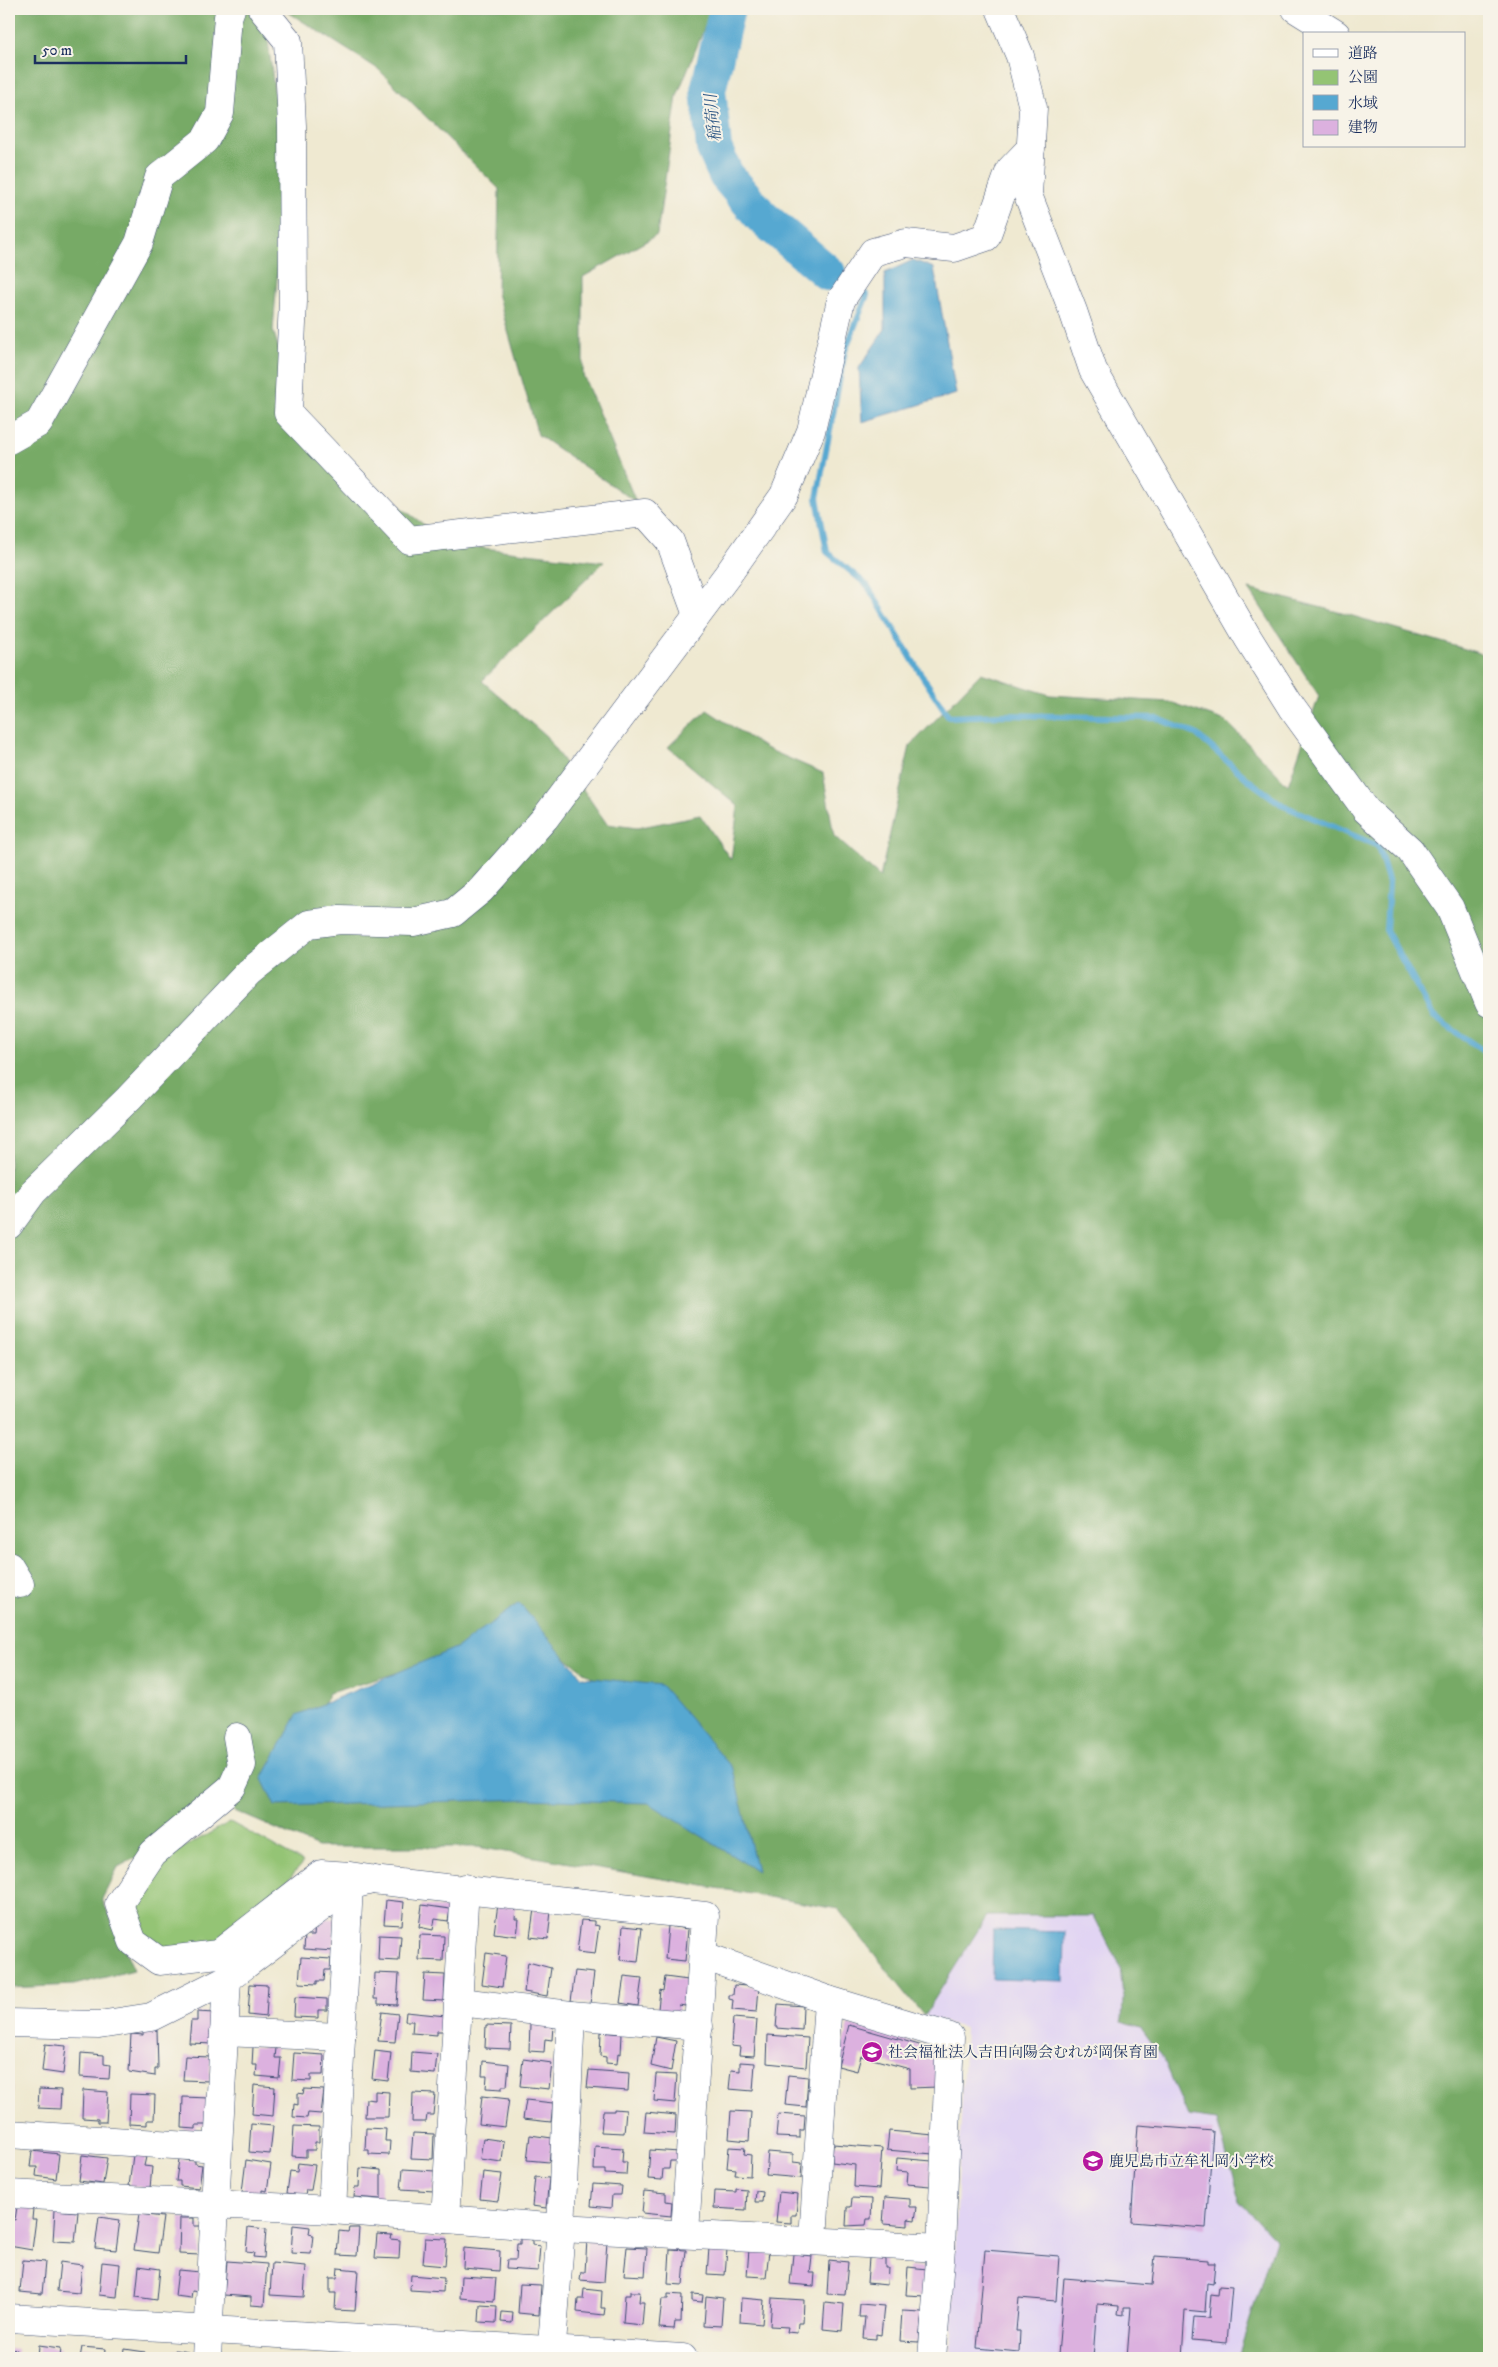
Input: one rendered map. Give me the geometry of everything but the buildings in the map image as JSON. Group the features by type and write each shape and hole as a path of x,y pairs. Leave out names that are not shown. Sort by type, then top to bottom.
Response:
{"street":[{"path":"9,440 39,423 140,243 159,177 205,140 220,113 228,17 231,9"},
{"path":"262,9 288,41 292,126 293,301 288,413 408,540 645,513 670,542 697,616"},
{"path":"1000,9 1020,56 1033,108 1028,195 1073,311 1093,370 1248,638 1292,708 1366,810 1410,850 1450,908 1489,1003"},
{"path":"1296,9 1333,32"},
{"path":"9,1225 33,1192 129,1098 249,972 309,924 340,920 413,922 453,913 481,890 545,818 697,616 784,495 811,431 841,300 862,267 874,252 906,243 954,248 986,237 1010,170 1031,148"},
{"path":"237,1736 242,1765 232,1787 153,1853 119,1904 133,1942 159,1961 218,1954 321,1874 350,1876 361,1883 465,1888 705,1916 704,1956 685,2233"},
{"path":"9,2024 100,2025 151,2016 227,1979 361,1883"},
{"path":"332,2210 341,2037 361,1883"},
{"path":"446,2218 460,2002 465,1888"},
{"path":"704,1956 828,2000 950,2037 941,2248 932,2358"},
{"path":"207,2358 227,1979"},
{"path":"813,2240 828,2000"},
{"path":"460,2002 571,2015 699,2026"},
{"path":"551,2354 561,2228 571,2015"},
{"path":"224,2032 341,2037"},
{"path":"9,2134 218,2148"},
{"path":"9,2194 332,2210 561,2228 685,2233 941,2248"},
{"path":"9,2318 551,2354 684,2358"}],"shaded area":[{"name":"鹿児島市立牟礼岡小学校","path":"987,1916 1094,1916 1120,1967 1123,1997 1122,2022 1141,2028 1163,2058 1188,2116 1217,2120 1239,2201 1275,2239 1238,2358 957,2358 951,2350 965,2028 924,2016"}],"green space":[{"path":"9,9 264,9 285,176 273,330 306,437 450,544 604,562 482,681 546,736 607,824 637,828 700,815 731,860 738,806 668,747 707,710 765,748 823,773 834,836 880,877 910,746 981,673 1050,695 1170,702 1226,721 1288,785 1319,696 1249,589 1346,614 1489,656 1489,2358 1238,2358 1275,2239 1239,2201 1217,2120 1188,2116 1163,2058 1141,2028 1122,2022 1123,1997 1120,1967 1094,1916 987,1916 924,2016 838,1909 477,1847 318,1847 230,1809 118,1867 102,1899 134,1970 74,1985 9,1988","holes":["533,1633 642,1715 278,1792 329,1693"]},
{"path":"283,9 712,9 677,96 657,235 583,277 583,375 636,502 538,435 497,293 499,189 378,69"},
{"path":"230,1822 303,1862 263,1910 221,1942 165,1953 144,1940 131,1903 161,1860"}],"water":[{"path":"913,260 934,268 956,394 862,422 859,368 885,329 885,273"},
{"path":"519,1603 582,1677 661,1685 733,1769 757,1871 649,1803 528,1799 275,1806 262,1779 297,1715 458,1647"},
{"path":"993,1930 1065,1932 1064,1981 992,1979"}],"waterway":[{"name":"稲荷川","path":"727,9 708,90 714,148 726,175 762,217 828,273"},
{"path":"828,273 844,282"},
{"path":"855,288 867,295 845,351 817,498 827,552 867,585 949,717 1002,715 1156,718 1196,734 1251,782 1284,806 1378,846 1389,883 1386,930 1433,1016 1489,1055"}],"place":[{"name":"社会福祉法人吉田向陽会むれが岡保育園","path":"872,2052"},
{"name":"鹿児島市立牟礼岡小学校","path":"1093,2161"}]}
